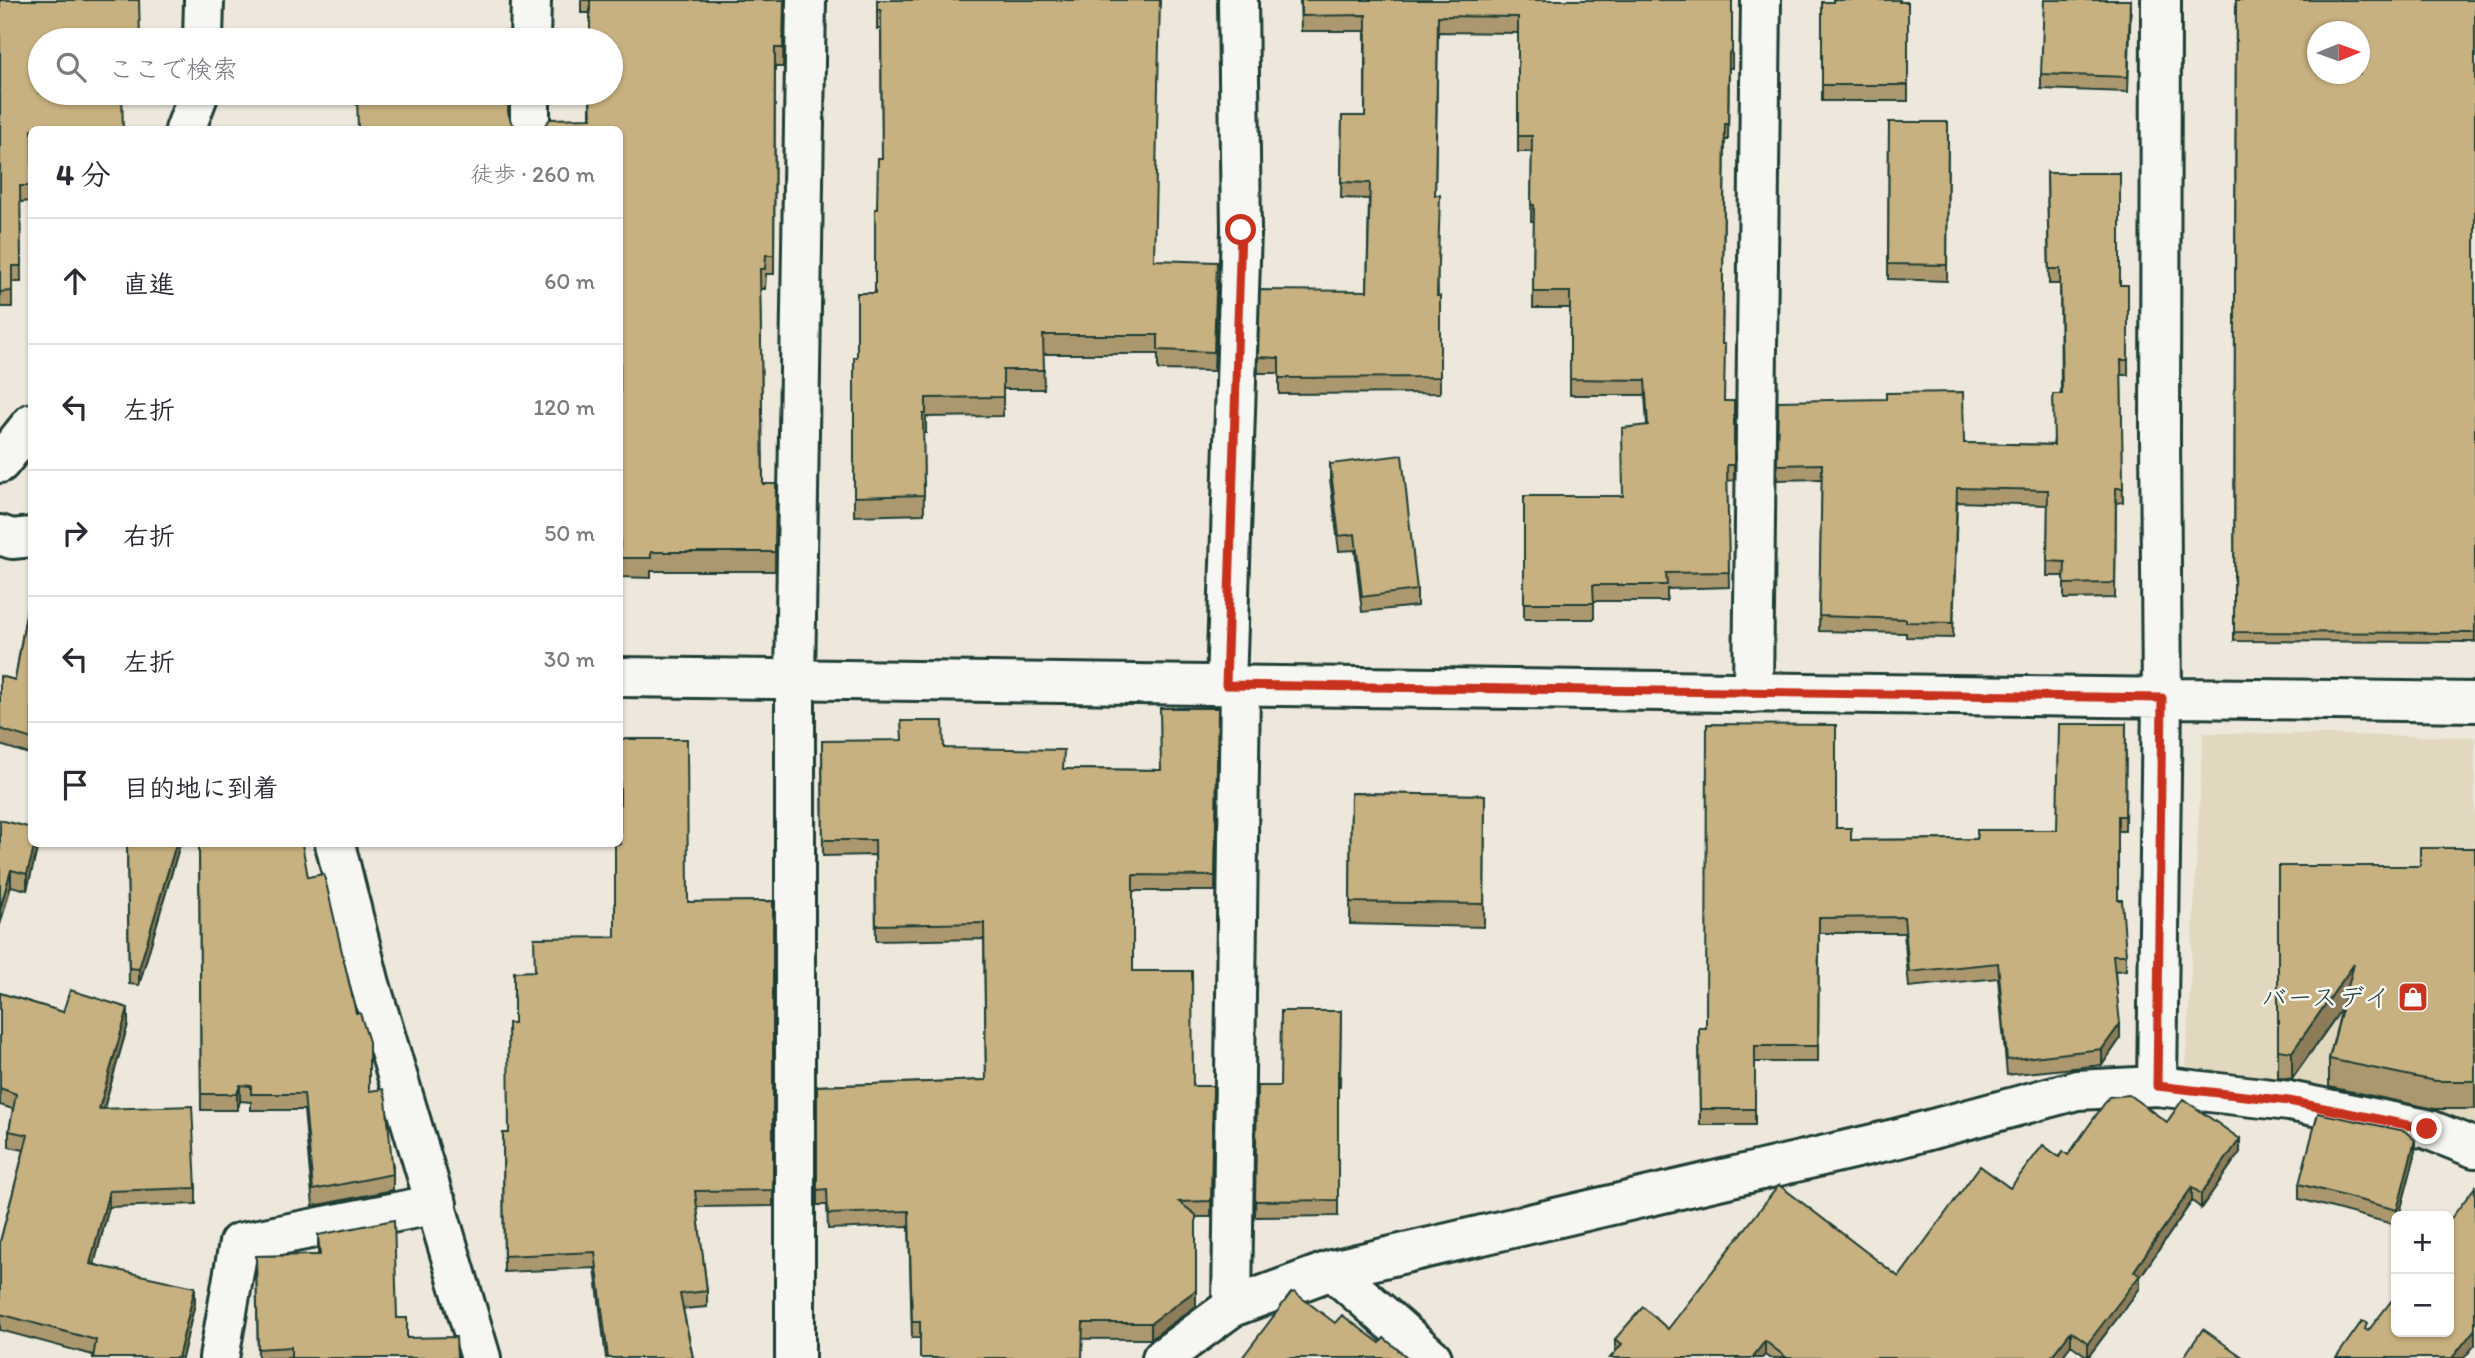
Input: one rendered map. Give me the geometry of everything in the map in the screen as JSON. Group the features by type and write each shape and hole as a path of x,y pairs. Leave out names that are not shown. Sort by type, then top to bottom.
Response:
{"street":[{"path":"203,28 204,0"},
{"path":"530,28 531,0"},
{"path":"794,1358 795,679 806,0"},
{"path":"1232,1307 1233,685 1241,230 1238,0"},
{"path":"1753,692 1761,0"},
{"path":"2157,1086 2162,698 2161,0"},
{"path":"187,126 196,105"},
{"path":"202,105 205,126"},
{"path":"530,105 530,126"},
{"path":"2,459 28,428"},
{"path":"0,535 28,537"},
{"path":"623,677 2475,702"},
{"path":"336,847 370,984 481,1358"},
{"path":"1163,1358 1232,1307 1332,1270 1899,1138 2077,1090 2157,1086 2289,1101 2427,1129 2475,1149"},
{"path":"219,1358 239,1242 437,1205"},
{"path":"1332,1270 1433,1358"}],"shaded area":[{"path":"2203,733 2475,737 2475,1129 2436,1112 2186,1066"}],"building":[{"path":"0,0 139,0 140,28 28,28 28,105 122,105 123,126 28,126 28,186 20,186 21,266 12,266 12,291 0,292"},
{"path":"590,0 784,0 783,48 775,48 774,255 766,255 765,269 760,269 763,484 776,484 775,552 651,552 651,558 623,558 623,126 544,126 550,119 591,118 590,105 623,105 623,28 590,28"},
{"path":"877,0 1160,0 1154,260 1217,262 1214,352 1158,350 1158,335 1043,335 1044,370 1003,370 1003,397 926,398 926,414 923,414 924,495 854,497 857,293 875,293 875,209 878,158 882,158 881,10 877,10"},
{"path":"1301,0 1732,0 1728,124 1725,124 1722,344 1725,344 1724,401 1734,401 1734,465 1727,465 1729,572 1666,573 1667,585 1593,585 1594,603 1524,603 1524,496 1623,496 1622,428 1648,425 1645,380 1570,379 1570,292 1533,292 1532,136 1518,136 1518,17 1438,16 1435,195 1440,195 1437,296 1440,296 1440,377 1279,378 1279,358 1258,357 1260,290 1367,291 1370,183 1341,182 1342,116 1365,116 1366,15 1301,16"},
{"path":"2044,0 2130,0 2128,77 2041,74"},
{"path":"2236,0 2475,0 2475,633 2234,632"},
{"path":"1822,2 1908,2 1908,85 1822,85"},
{"path":"357,105 508,105 511,122 515,126 358,126"},
{"path":"1889,122 1948,122 1947,265 1888,264"},
{"path":"2047,173 2120,173 2120,285 2128,285 2128,360 2121,360 2123,488 2116,488 2115,583 2064,584 2065,562 2047,561 2048,490 1957,488 1953,623 1819,616 1822,464 1777,465 1778,401 1886,399 1886,393 1963,392 1964,443 2054,445 2053,394 2062,394 2060,269 2049,269"},
{"path":"1402,455 1417,590 1362,597 1355,534 1339,536 1330,464"},
{"path":"28,603 28,738 0,729 0,676 15,680"},
{"path":"1160,708 1218,708 1215,876 1133,875 1133,971 1192,971 1193,1086 1213,1086 1211,1201 1179,1202 1196,1215 1196,1290 1151,1323 1083,1323 1082,1358 920,1358 920,1322 912,1322 909,1211 828,1214 827,1189 817,1190 817,1086 986,1080 984,923 876,925 875,840 823,840 822,741 902,740 901,721 943,721 944,748 1064,750 1063,769 1161,770"},
{"path":"1707,724 1836,725 1836,828 1851,828 1851,840 1977,839 1977,830 2057,830 2059,724 2126,724 2125,816 2118,816 2118,900 2122,900 2126,955 2113,955 2120,1024 2102,1049 2007,1060 1998,963 1909,972 1904,917 1819,918 1818,1046 1755,1046 1755,1109 1700,1109 1699,1028 1706,1028"},
{"path":"623,739 687,739 688,902 773,901 773,1190 695,1191 707,1291 680,1294 693,1358 608,1358 595,1252 504,1256 503,1133 509,1133 508,1023 514,1023 514,972 535,971 534,938 615,937 615,847 623,847"},
{"path":"1351,793 1485,795 1484,904 1350,902"},
{"path":"0,820 28,827 28,847 34,847 27,874 11,870 0,909"},
{"path":"127,847 175,847 139,969 129,968"},
{"path":"199,847 303,847 308,877 324,874 356,1013 360,1013 369,1042 369,1091 383,1089 386,1099 393,1174 313,1190 304,1094 251,1094 251,1086 240,1085 237,1094 201,1094"},
{"path":"2420,848 2475,848 2475,1081 2435,1081 2329,1059 2354,964 2292,1052 2278,1050 2278,866 2420,866"},
{"path":"70,990 128,1008 99,1109 192,1106 196,1188 109,1191 90,1264 195,1287 178,1358 93,1358 96,1340 0,1314 0,1242 28,1135 9,1131 16,1094 0,1088 0,993 63,1012"},
{"path":"1281,1011 1341,1011 1338,1200 1255,1201 1257,1086 1280,1086"},
{"path":"2129,1095 2167,1122 2183,1099 2240,1139 2201,1194 2192,1187 2134,1271 2140,1275 2088,1343 2071,1331 2050,1358 1787,1358 1765,1341 1752,1358 1610,1358 1622,1344 1615,1339 1643,1307 1668,1329 1779,1185 1899,1277 1980,1166 2010,1188 2043,1145 2059,1157 2063,1151 2068,1155 2109,1097"},
{"path":"2318,1113 2405,1131 2415,1140 2397,1210 2299,1184"},
{"path":"2475,1187 2475,1329 2452,1358 2336,1358 2362,1321 2367,1323 2365,1329 2368,1331 2391,1301 2391,1337 2454,1337 2454,1214"},
{"path":"394,1220 397,1318 407,1318 407,1338 456,1337 457,1358 291,1358 291,1347 258,1349 256,1256 320,1255 318,1235"},
{"path":"1294,1292 1335,1323 1342,1315 1380,1343 1384,1338 1408,1358 1242,1358"},
{"path":"2203,1329 2244,1358 2183,1358"}],"place":[{"name":"バースデイ","path":"2413,997"}],"route":[{"path":"1241,230 1226,685 2162,698 2157,1086 2289,1101 2427,1129"}]}
